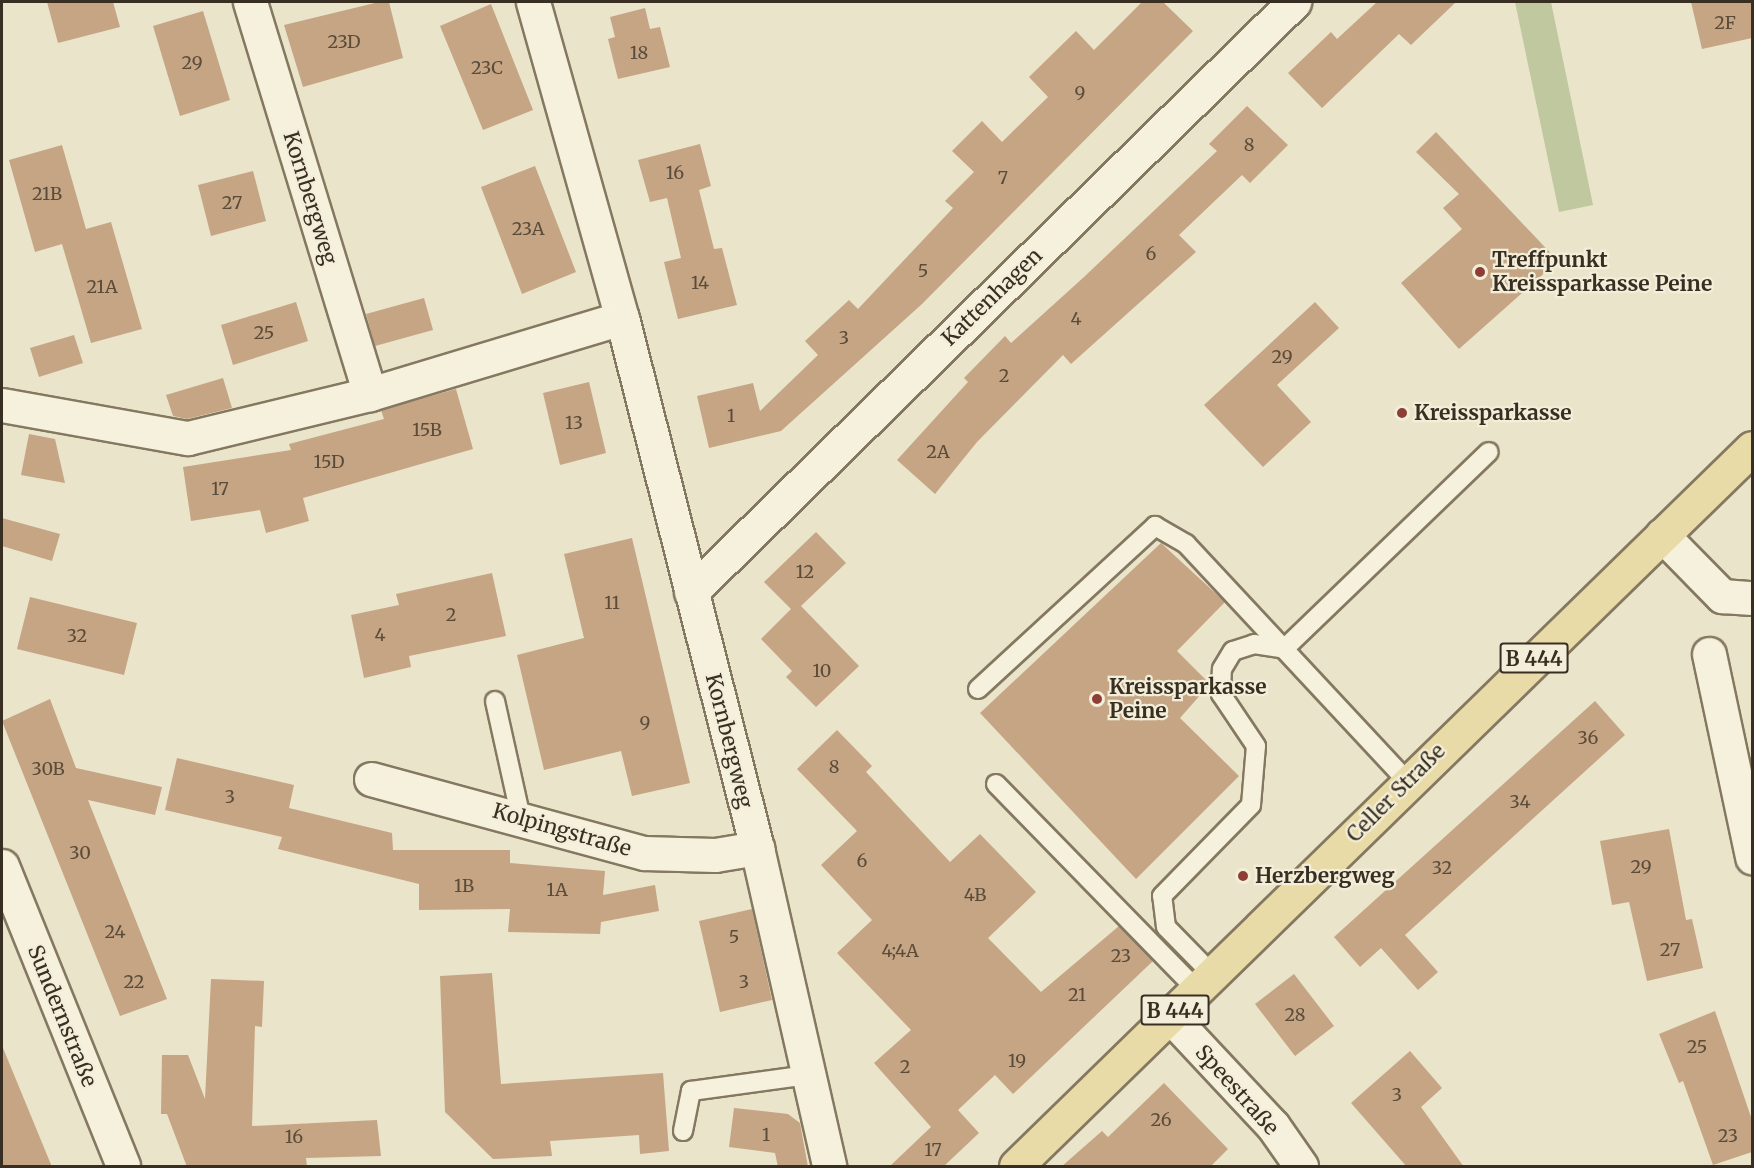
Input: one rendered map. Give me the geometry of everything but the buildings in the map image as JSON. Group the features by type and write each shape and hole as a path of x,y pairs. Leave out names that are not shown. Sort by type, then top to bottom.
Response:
{"main road":[{"name":"Celler Straße","path":"1016,1167 1205,983 1407,780 1752,448"}],"street":[{"name":"Kornbergweg","path":"250,2 370,394"},
{"name":"Kornbergweg","path":"533,2 622,318 757,848 829,1167"},
{"name":"Kattenhagen","path":"691,592 1294,2"},
{"path":"2,405 188,438 370,394 622,318"},
{"path":"1662,536 1722,596 1752,598"},
{"path":"1709,654 1752,857"},
{"name":"Kolpingstraße","path":"371,779 644,853 715,855 757,848"},
{"name":"Sundernstraße","path":"2,866 123,1167"},
{"name":"Speestraße","path":"1170,1016 1273,1126 1301,1167"}],"lane":[{"path":"1284,649 1489,453"},
{"path":"978,689 1155,526 1186,544 1407,780"},
{"path":"1205,983 1166,927 1162,896 1251,805 1256,746 1221,694 1222,669 1233,651 1254,644 1284,649"},
{"path":"495,700 521,818"},
{"path":"996,784 1205,983"},
{"path":"683,1131 691,1090 808,1075"}],"green space":[{"path":"1515,2 1551,2 1593,205 1559,212"}],"place":[{"name":"Treffpunkt Kreissparkasse Peine","path":"1480,272"},
{"name":"Kreissparkasse","path":"1402,413"},
{"name":"Kreissparkasse Peine","path":"1097,699"},
{"name":"Herzbergweg","path":"1243,876"}]}
